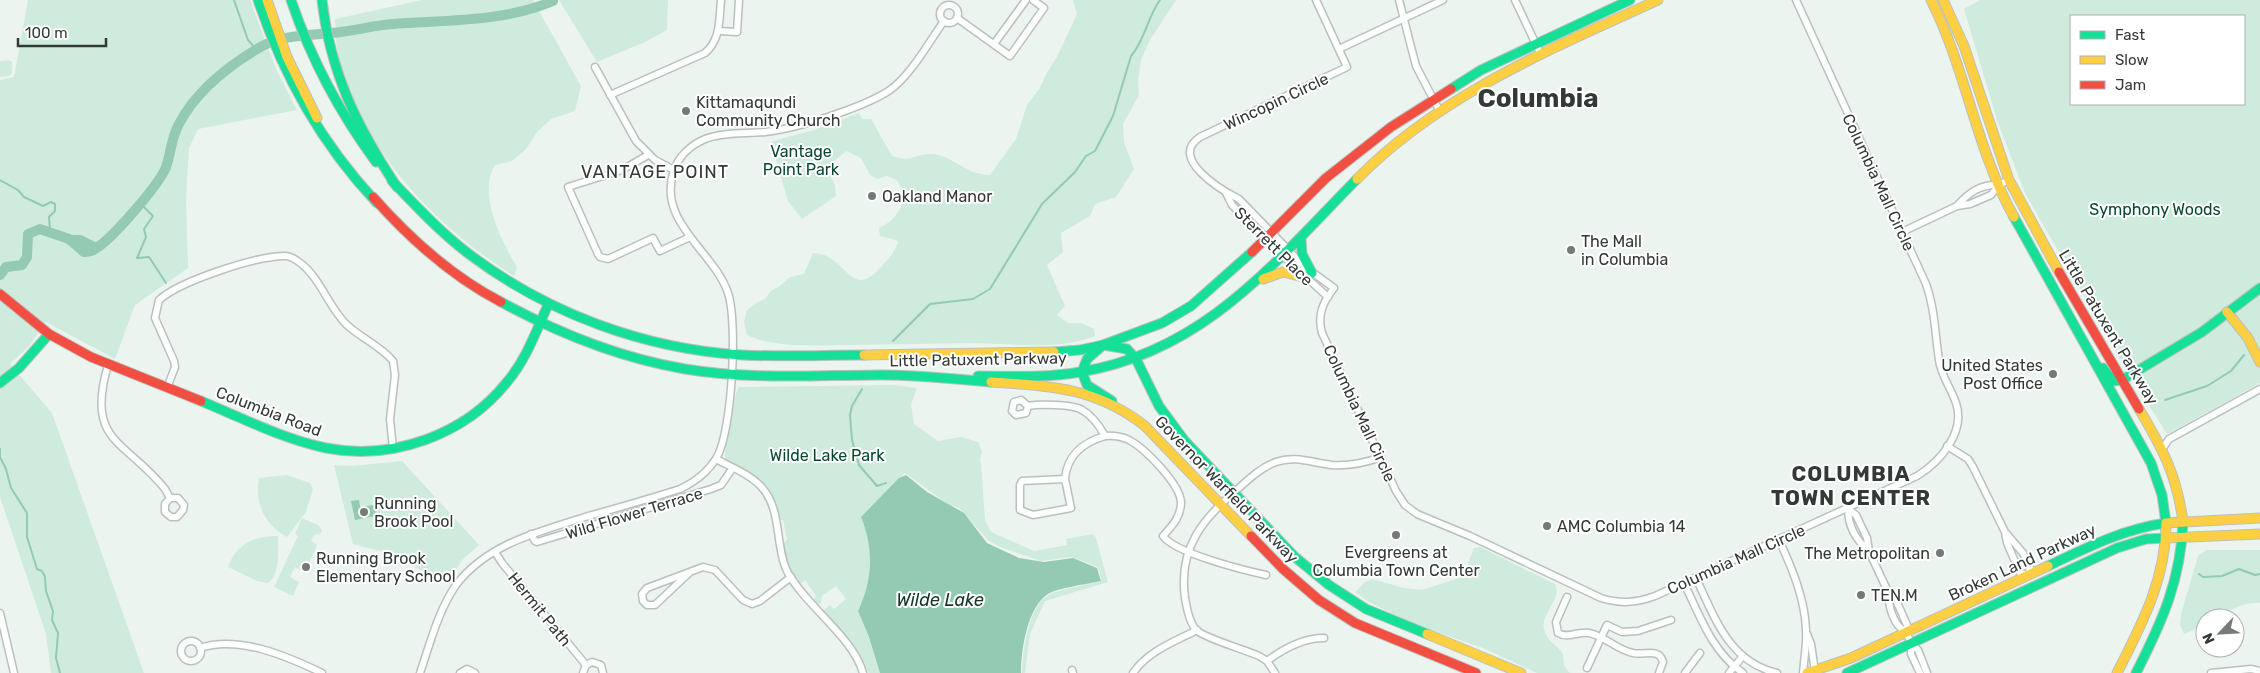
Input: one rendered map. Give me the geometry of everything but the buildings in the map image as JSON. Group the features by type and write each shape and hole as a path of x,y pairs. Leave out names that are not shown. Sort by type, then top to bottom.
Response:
{"main road":[{"path":"258,0 320,135 357,182 377,203"},
{"path":"266,0 269,23"},
{"path":"291,0 310,52 344,119 378,165 397,186"},
{"path":"322,0 329,50 352,114 397,186"},
{"name":"Little Patuxent Parkway","path":"397,186 439,229 475,259 548,305 599,326 643,339 733,354 1032,354 1080,350 1103,345 1147,330 1176,316 1223,279 1342,164 1433,99 1481,70 1630,0"},
{"name":"Little Patuxent Parkway","path":"377,203 402,229 440,262 486,293 540,323 590,344 674,367 731,375 940,377 1033,376 1082,372 1136,359 1174,342 1205,324 1256,283 1370,165 1400,140 1440,112 1489,82 1541,55 1658,0"},
{"name":"Little Patuxent Parkway","path":"1931,0 1948,36 1981,140 2018,226 2151,463 2162,495 2167,538 2163,572 2157,590 2117,673"},
{"path":"1936,9 1947,1"},
{"name":"Little Patuxent Parkway","path":"1947,1 2009,180 2030,222 2100,344 2163,448 2180,492 2183,537 2173,596 2136,673"},
{"path":"284,59 311,108 340,154 377,203"},
{"path":"1301,238 1302,254 1312,273"},
{"path":"1256,283 1283,272 1303,276"},
{"path":"2051,282 2061,286 2066,284"},
{"path":"2088,349 2113,381 2122,380 2177,349 2260,288"},
{"path":"2056,291 2069,300 2100,344"},
{"name":"Columbia Road","path":"0,294 49,334 108,365 293,438 321,447 359,452 394,449 422,442 454,428 493,399 516,370 548,305"},
{"path":"2227,312 2248,338 2260,362"},
{"path":"0,383 19,368 49,334"},
{"path":"1116,404 1087,385 1082,367 1087,359 1103,345 1127,348 1136,359"},
{"name":"Governor Warfield Parkway","path":"1136,359 1159,406 1197,455 1295,557 1314,574 1348,598 1387,618 1521,673"},
{"name":"Governor Warfield Parkway","path":"940,377 1074,389 1104,398 1116,404 1145,426 1289,574 1319,600 1379,634 1476,673"},
{"path":"2113,395 2120,393 2127,397 2146,419"},
{"name":"Broken Land Parkway","path":"1812,673 1851,658 2121,533 2144,526 2166,523 2260,518"},
{"name":"Broken Land Parkway","path":"1847,673 2117,548 2146,539 2260,534"}],"street":[{"path":"610,95 674,65 701,56 714,44 719,31 721,0"},
{"path":"719,31 737,32 739,0"},
{"path":"994,44 1026,0"},
{"path":"957,18 1010,56 1044,8 1034,0"},
{"name":"Wincopin Circle","path":"1192,147 1194,142 1200,137 1347,66 1316,0"},
{"path":"1399,0 1416,66 1440,112"},
{"path":"1339,49 1443,0"},
{"path":"1515,0 1541,55"},
{"name":"Columbia Mall Circle","path":"1334,288 1320,313 1322,333 1396,491 1411,511 1492,546 1612,602 1632,602 1655,596 1917,476 1936,463 1956,430 1959,414 1941,369 1931,299 1902,232 1794,1"},
{"path":"944,21 940,14 943,3 951,5 957,10 957,18"},
{"path":"944,21 951,22 957,18"},
{"path":"421,673 441,614 452,593 475,565 511,542 532,534 680,489 703,474 716,459 724,434 733,354 734,320 728,293 719,274 690,237 678,218 670,189 678,161 690,147 707,139 768,132 798,125 832,115 881,95 890,90 903,77 944,21"},
{"path":"595,67 631,134 648,155 674,170"},
{"name":"Sterrett Place","path":"1192,147 1191,158 1194,166 1225,192 1232,205 1268,234 1303,276 1328,297"},
{"path":"648,155 622,170 568,186 598,254 600,257 608,259 653,238 660,251 690,237"},
{"path":"1902,232 1958,206 1970,204 1991,195 1999,185 2009,180"},
{"path":"1958,206 1966,196 1986,184 1999,185"},
{"name":"Sterrett Place","path":"1286,254 1334,288"},
{"path":"167,388 175,367 155,318 159,300 171,292 217,272 266,260 290,257 299,262 312,275 347,325 393,360 395,375 390,419 394,449"},
{"path":"108,365 100,395 102,413 108,429 120,446 160,482 170,498"},
{"path":"2163,448 2169,440 2260,389"},
{"path":"1028,406 1035,405 1082,410 1100,427 1105,436"},
{"path":"1065,479 1022,481 1020,485 1020,510 1033,515 1071,508 1065,479 1069,465 1079,448 1085,443 1105,436 1114,435 1129,440 1172,481 1179,493 1180,509 1176,520 1163,536 1170,544 1222,564 1266,575"},
{"path":"1947,446 1968,459 2005,532 2023,553 2030,568 2028,575 2020,573 2007,543 2005,532"},
{"path":"1275,673 1267,661 1247,650 1204,635 1196,630 1190,618 1185,596 1184,578 1189,551 1202,524 1220,504 1263,469 1285,459 1343,465 1364,462 1380,457"},
{"path":"716,459 760,486 768,496 784,562 791,577 856,656 863,673"},
{"name":"Wild Flower Terrace","path":"532,534 534,541 537,542 711,489 721,484 732,469"},
{"path":"1848,508 1848,519 1859,542 1869,551 1889,594 1888,604 1899,629 1906,632 1911,644 1911,654 1920,673"},
{"path":"1779,540 1802,599 1807,633 1811,644 1812,673"},
{"name":"Hermit Path","path":"495,552 586,665 592,662 598,663 601,665 603,673"},
{"path":"690,572 655,605 647,605 643,601 642,594 647,588 703,567 715,570 743,600 752,604 760,601 791,577"},
{"path":"1696,578 1722,633 1742,657 1758,667 1777,673"},
{"path":"1684,583 1711,639 1734,667 1743,673"},
{"path":"1567,597 1556,622 1558,633 1565,636 1588,633 1629,653 1659,654 1664,662 1659,673"},
{"path":"0,613 14,673"},
{"path":"1586,668 1608,625 1622,632 1638,631 1671,620"},
{"path":"1133,673 1141,663 1154,653 1196,630"},
{"path":"1802,673 1807,633"},
{"path":"1267,661 1284,650 1308,639 1324,638"},
{"path":"200,648 222,643 255,649 280,655 322,673"},
{"path":"1911,644 1918,650 1927,673"},
{"path":"1685,673 1700,653"},
{"path":"1729,673 1742,657"},
{"path":"583,673 586,665"},
{"path":"460,673 467,669 475,673"},
{"path":"2211,673 2251,669 2260,671"}],"green space":[{"path":"28,0 250,0 276,69 297,110 198,129 189,148 186,200 188,268 135,305 115,359 46,322 29,346 10,364 52,413 144,673 51,673 46,634 0,497 0,80 14,77"},
{"path":"422,0 533,0 581,86 575,111 551,119 537,132 526,149 512,161 495,165 490,177 490,203 499,231 517,267 514,276 459,236 410,189 370,134 354,104 340,66 337,53 335,19"},
{"path":"559,0 668,0 667,30 645,42 597,62"},
{"name":"Vantage Point Park","path":"1073,0 1176,0 1150,40 1141,60 1138,81 1139,95 1123,124 1124,142 1134,169 1116,197 1095,204 1090,216 1061,233 1063,252 1047,265 1065,306 1057,315 1068,323 1081,323 1094,329 1095,336 1080,341 1050,345 970,343 812,346 771,342 747,335 744,322 747,310 765,299 771,291 790,277 804,274 813,253 826,256 859,280 872,275 881,267 891,255 898,241 880,236 879,228 896,215 905,194 897,180 887,176 877,179 870,175 861,158 846,151 826,168 835,185 836,196 802,219 788,201 771,143 814,130 859,113 862,119 871,119 892,156 904,159 925,154 938,155 973,172 990,175 1016,139 1027,105 1040,88 1057,57 1077,14"},
{"name":"Symphony Woods","path":"1980,0 2260,0 2260,383 2167,434 2122,362 2025,193 1998,123 1964,9"},
{"path":"8,60 12,62 12,73 9,76 0,77 0,61"},
{"name":"Wilde Lake Park","path":"894,385 917,388 911,405 914,424 938,441 961,437 978,442 982,452 980,460 985,520 991,532 1034,551 1067,545 1066,539 1093,534 1096,538 1108,582 1045,601 1030,634 1025,673 1022,673 1025,642 1036,608 1049,595 1102,581 1098,567 1072,557 1041,561 1000,547 989,541 959,508 948,504 905,473 861,517 869,544 871,572 868,591 858,611 869,637 880,673 869,673 824,610 830,605 834,609 846,599 836,586 822,596 821,603 818,604 814,600 816,596 805,580 801,584 789,569 782,544 787,540 783,520 778,520 775,506 766,488 725,459 736,393 739,387"},
{"path":"402,461 479,545 462,560 448,584 387,553 353,544 334,465 353,466"},
{"path":"287,475 310,483 313,489 306,512 287,537 267,520 260,504 258,487 259,478"},
{"path":"302,518 318,525 322,530 320,534 314,535 311,541 317,545 305,572 295,567 290,577 299,582 293,596 274,587 298,536 295,534"},
{"path":"278,536 277,568 268,583 257,581 228,567 236,552 247,542 262,537"},
{"path":"1480,547 1555,584 1556,596 1545,617 1544,629 1550,640 1563,654 1564,666 1570,673 1537,673 1483,648 1410,623 1369,602 1355,592 1365,582 1372,579 1404,588 1422,590 1459,578 1465,571 1474,548"},
{"path":"2206,550 2260,550 2260,603 2245,604 2236,608 2195,608 2195,629 2184,634 2180,625 2181,614 2198,556"}],"water":[{"name":"Wilde Lake","path":"906,475 927,492 964,513 987,543 1019,558 1044,562 1073,558 1097,568 1101,581 1058,590 1048,594 1041,600 1030,619 1022,653 1021,673 880,673 869,637 858,611 867,588 870,564 868,541 861,517 899,478"},
{"name":"Running Brook Pool","path":"359,500 360,507 374,505 376,516 355,520 351,501"}],"waterway":[{"path":"234,0 248,40 256,49"},
{"path":"893,341 930,304 973,299 990,289 1042,204 1075,172 1086,156 1095,151 1113,116 1131,56 1140,43 1160,0"},
{"path":"0,275 6,267 22,265 27,257 28,234 40,229 69,239 84,252 94,250 102,244 134,211 162,175 176,129 203,91 223,72 267,44 297,36 387,25 474,19 515,13 553,1"},
{"path":"0,180 18,190 24,197 43,206 51,202 55,204 55,211 49,217 50,231"},
{"path":"140,203 153,216 144,229 146,237 137,258 149,257 166,283"},
{"path":"70,240 80,240 96,248"},
{"path":"2165,400 2207,386 2231,371 2244,355"},
{"path":"862,389 852,406 850,415 852,440 859,465 877,486 886,483"},
{"path":"0,449 0,457 6,469 11,488 27,513 27,537 37,569 42,571 45,577 46,591 53,611 52,620 58,633 56,658 60,673"},
{"path":"2199,574 2203,577 2222,576 2239,569 2255,575 2260,574"}],"traffic: fast":[{"path":"258,0 280,56 306,108 338,157 377,203"},
{"path":"291,0 327,84 350,124 376,162"},
{"path":"322,0 331,51 348,98 370,143 397,187"},
{"path":"1451,89 1481,70 1630,0"},
{"path":"978,376 1042,376 1080,372 1124,361 1164,345 1200,324 1234,300 1266,272 1357,179"},
{"path":"392,181 449,237 499,275 531,294 598,324 633,336 705,351 757,356 864,355"},
{"path":"2014,217 2151,463 2162,495 2166,523 2120,534 2048,566"},
{"path":"1301,238 1302,254 1312,273"},
{"path":"1112,401 1087,385 1082,372 1087,359 1103,345 1162,323 1191,306 1252,252"},
{"path":"2103,368 2113,381 2122,380 2202,332 2260,288"},
{"path":"501,302 545,324 590,343 637,358 685,369 734,375 896,375 991,382"},
{"path":"201,401 278,434 326,448 376,451 401,447 426,440 449,430 470,417 490,401 520,364 548,305"},
{"path":"0,383 19,368 49,334"},
{"path":"1054,352 1080,350 1103,345 1127,349 1136,359 1159,406 1184,440 1295,557 1329,585 1366,609 1427,634"},
{"path":"2136,673 2162,618 2174,582 2183,522"},
{"path":"1847,673 2117,548 2146,539 2167,538"}],"traffic: slow":[{"path":"267,0 287,57 317,118"},
{"path":"1357,179 1389,149 1424,122 1461,98 1499,76 1578,36 1658,0"},
{"path":"1931,0 1953,53 1990,164 2014,217"},
{"path":"1943,0 1964,46 2009,180 2059,272"},
{"path":"1263,279 1283,272 1303,277"},
{"path":"2227,312 2248,338 2260,362"},
{"path":"864,355 1054,352"},
{"path":"991,382 1053,387 1072,391 1108,403 1126,413 1145,426 1251,536"},
{"path":"2139,409 2168,463 2177,491 2183,522"},
{"path":"2117,673 2151,601 2162,563 2166,523 2260,518"},
{"path":"2167,538 2260,534"},
{"path":"1807,673 1851,658 2048,566"},
{"path":"1427,634 1521,673"}],"traffic: jam":[{"path":"1252,252 1326,178 1391,127 1451,89"},
{"path":"373,197 432,255 465,281 501,302"},
{"path":"2059,272 2139,409"},
{"path":"0,294 49,334 91,357 201,401"},
{"path":"1251,536 1283,569 1319,600 1355,623 1476,673"}],"place":[{"name":"Kittamaqundi Community Church","path":"686,111"},
{"name":"Oakland Manor","path":"872,196"},
{"name":"The Mall in Columbia","path":"1571,250"},
{"name":"United States Post Office","path":"2053,374"},
{"name":"Running Brook Pool","path":"364,512"},
{"name":"AMC Columbia 14","path":"1547,526"},
{"name":"Evergreens at Columbia Town Center","path":"1396,535"},
{"name":"The Metropolitan","path":"1940,553"},
{"name":"Running Brook Elementary School","path":"306,567"},
{"name":"TEN.M","path":"1861,595"}],"district":[{"name":"Columbia","path":"1538,98"},
{"name":"VANTAGE POINT","path":"655,172"},
{"name":"COLUMBIA TOWN CENTER","path":"1851,486"}]}
